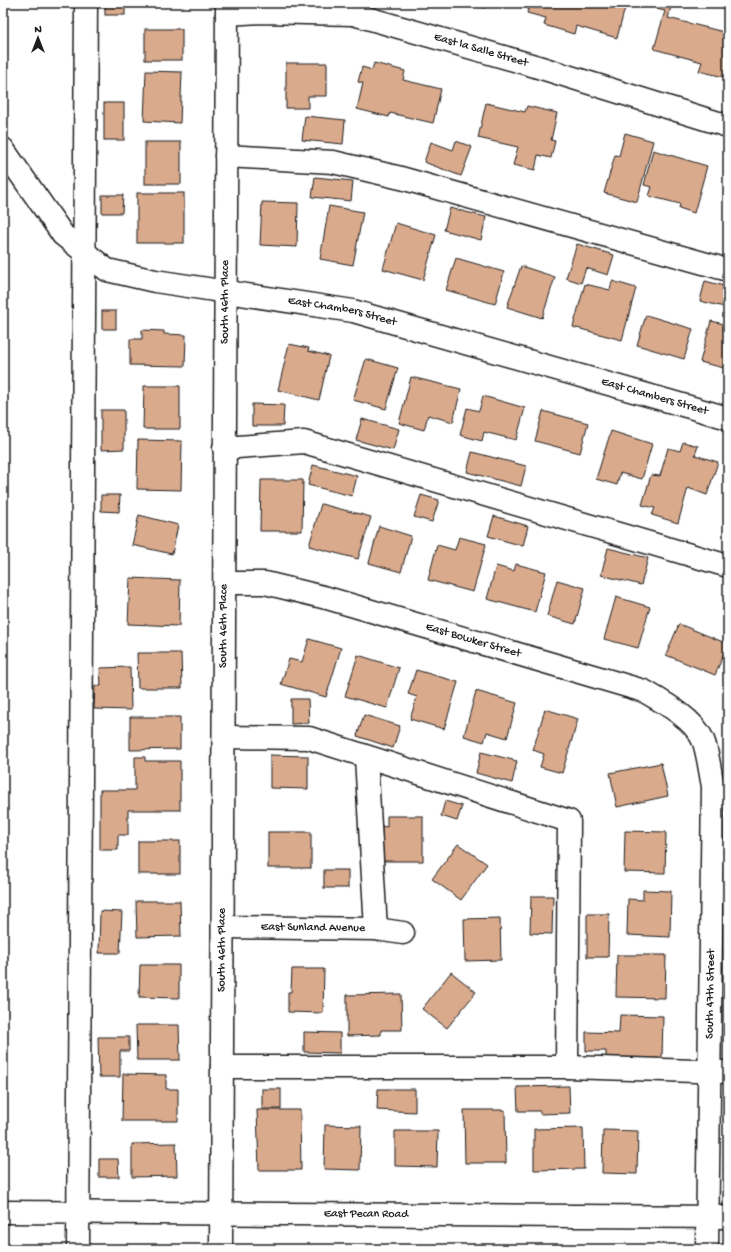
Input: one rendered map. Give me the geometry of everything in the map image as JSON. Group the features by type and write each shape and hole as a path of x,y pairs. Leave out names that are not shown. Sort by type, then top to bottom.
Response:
{"street":[{"path":"78,1249 86,3"},
{"name":"East la Salle Street","path":"227,8 261,12 353,14 535,66 728,126"},
{"name":"South 46th Place","path":"221,1249 227,8"},
{"name":"East Chambers Street","path":"3,149 63,236 107,270 155,281 353,311 728,418"},
{"path":"226,156 333,162 401,178 728,270"},
{"path":"224,448 304,442 728,566"},
{"name":"East Bowker Street","path":"225,583 265,583 327,598 644,691 666,703 686,719 703,740"},
{"path":"224,737 309,738 568,821 567,1067"},
{"name":"South 47th Street","path":"703,740 712,786 719,1073 706,1216 707,1249"},
{"path":"366,757 376,929"},
{"name":"East Sunland Avenue","path":"223,928 376,929 403,933"},
{"path":"222,1067 567,1067 719,1073"},
{"name":"East Pecan Road","path":"3,1212 728,1217"}],"building":[{"path":"105,3 125,3 125,15 105,15"},
{"path":"466,3 486,3 485,8"},
{"path":"530,3 626,4 617,38 576,26 574,34 544,25 546,18 527,13"},
{"path":"657,3 672,3 668,18 728,33 728,78 699,71 702,62 654,49 665,11 656,9"},
{"path":"145,29 182,29 182,60 145,60"},
{"path":"286,63 327,63 327,96 308,96 308,108 286,108"},
{"path":"374,63 405,71 403,80 441,89 433,123 390,113 389,117 357,109 363,83 358,82 362,67 372,70"},
{"path":"146,71 182,72 180,123 144,121"},
{"path":"104,103 124,103 124,140 104,140"},
{"path":"486,103 525,112 527,106 557,113 551,140 555,141 551,158 538,155 535,170 513,165 518,147 478,138"},
{"path":"305,116 345,120 343,144 302,140"},
{"path":"625,133 653,141 637,202 604,193 615,155 619,156"},
{"path":"456,141 472,147 461,176 424,162 431,142 453,150"},
{"path":"145,142 181,142 181,184 145,184"},
{"path":"653,150 707,166 694,213 679,208 680,204 649,196 652,187 644,185"},
{"path":"315,177 353,181 351,201 312,197"},
{"path":"137,193 184,193 184,243 137,243"},
{"path":"102,195 123,195 122,213 102,213"},
{"path":"262,202 298,203 297,247 260,245"},
{"path":"329,206 363,212 353,265 320,259"},
{"path":"450,208 486,217 481,240 444,230"},
{"path":"396,223 436,235 423,280 383,269"},
{"path":"577,244 614,255 608,275 586,268 581,283 566,278"},
{"path":"456,258 504,272 495,304 446,290"},
{"path":"521,266 555,277 542,318 507,307"},
{"path":"612,281 636,288 622,340 573,327 585,284 610,290"},
{"path":"705,281 728,287 728,308 700,301"},
{"path":"102,311 116,311 116,329 102,329"},
{"path":"646,315 693,329 684,359 637,345"},
{"path":"711,321 728,325 728,369 700,362"},
{"path":"142,330 164,331 164,334 186,335 185,366 130,365 130,339 142,339"},
{"path":"289,344 309,348 308,351 329,356 319,400 278,390"},
{"path":"366,359 398,368 386,409 353,400"},
{"path":"411,377 461,389 453,422 428,415 424,430 399,423"},
{"path":"144,386 180,386 180,429 143,429"},
{"path":"483,396 525,408 516,440 484,432 482,441 460,435 467,408 479,411"},
{"path":"252,404 284,405 283,426 252,426"},
{"path":"101,410 124,410 124,449 101,450"},
{"path":"543,411 588,423 580,453 535,441"},
{"path":"362,419 399,429 393,450 356,440"},
{"path":"611,431 652,444 642,479 620,473 617,485 596,479"},
{"path":"138,440 182,441 181,490 137,489"},
{"path":"683,442 698,446 695,455 718,462 707,495 688,488 678,523 652,515 655,508 642,505 651,475 660,476 668,448 680,451"},
{"path":"472,452 526,466 521,486 467,472"},
{"path":"313,465 357,476 352,496 308,485"},
{"path":"261,480 303,480 302,531 260,531"},
{"path":"101,495 120,495 119,512 101,511"},
{"path":"421,495 439,500 432,522 414,517"},
{"path":"321,504 371,517 358,559 309,546"},
{"path":"139,515 178,525 172,554 132,545"},
{"path":"494,516 528,526 523,546 488,536"},
{"path":"379,526 411,536 401,572 369,563"},
{"path":"459,537 486,544 473,592 428,580 437,545 455,550"},
{"path":"608,548 648,558 641,585 601,575"},
{"path":"516,564 546,572 535,612 487,599 496,566 514,571"},
{"path":"130,578 180,580 179,626 128,624"},
{"path":"557,580 585,588 575,624 547,616"},
{"path":"616,597 650,607 638,648 604,639"},
{"path":"679,624 728,644 715,675 666,655"},
{"path":"309,639 341,648 326,697 281,684 289,659 302,662"},
{"path":"137,653 181,653 182,688 138,688"},
{"path":"358,655 399,668 387,708 345,696"},
{"path":"130,667 131,710 94,709 95,686 101,686 100,668"},
{"path":"416,670 458,682 444,729 410,719 417,697 408,694"},
{"path":"476,691 517,703 507,738 487,732 484,742 464,736"},
{"path":"291,699 308,699 309,723 291,724"},
{"path":"545,709 578,719 562,773 540,767 544,754 533,750"},
{"path":"364,715 400,726 393,748 357,736"},
{"path":"130,717 180,717 180,749 130,750"},
{"path":"481,752 517,761 512,783 476,773"},
{"path":"270,755 308,756 308,789 270,788"},
{"path":"135,757 145,757 145,761 180,761 180,810 128,810 128,835 118,835 118,850 100,850 100,790 135,790"},
{"path":"661,763 668,796 617,807 610,773"},
{"path":"445,801 462,806 457,821 441,816"},
{"path":"387,816 423,816 423,861 382,861 382,826 387,827"},
{"path":"625,831 666,832 665,873 624,872"},
{"path":"268,832 311,832 311,868 268,868"},
{"path":"138,841 180,841 180,874 138,874"},
{"path":"458,844 487,864 461,900 432,879"},
{"path":"324,870 348,870 348,888 324,888"},
{"path":"643,890 671,891 670,937 627,935 628,899 643,900"},
{"path":"531,896 553,896 552,934 530,933"},
{"path":"136,901 180,901 181,936 137,937"},
{"path":"100,911 122,912 120,953 99,953"},
{"path":"587,914 609,914 608,957 587,957"},
{"path":"500,918 501,960 465,961 464,919"},
{"path":"617,955 666,955 665,998 616,997"},
{"path":"140,965 179,965 179,998 139,997"},
{"path":"292,969 324,969 323,1013 288,1012 288,992 291,992"},
{"path":"451,972 476,992 447,1028 422,1009"},
{"path":"401,994 402,1030 381,1030 381,1035 347,1036 347,995"},
{"path":"620,1015 663,1016 662,1059 606,1058 606,1051 586,1051 586,1032 619,1033"},
{"path":"136,1025 179,1025 180,1060 137,1060"},
{"path":"304,1032 340,1033 340,1053 304,1052"},
{"path":"98,1037 129,1037 129,1051 120,1051 120,1077 99,1077"},
{"path":"123,1074 166,1075 166,1089 178,1089 178,1121 122,1121"},
{"path":"569,1086 570,1113 540,1114 540,1111 518,1111 517,1087"},
{"path":"262,1089 281,1089 281,1109 262,1109"},
{"path":"378,1089 415,1089 415,1112 377,1110"},
{"path":"257,1110 300,1110 301,1170 259,1170"},
{"path":"464,1110 505,1110 506,1163 465,1163"},
{"path":"325,1125 361,1126 360,1170 324,1169"},
{"path":"583,1128 584,1169 534,1170 534,1129"},
{"path":"603,1130 638,1131 637,1174 602,1173"},
{"path":"395,1131 438,1131 437,1167 395,1166"},
{"path":"176,1143 177,1176 132,1177 132,1144"},
{"path":"99,1159 118,1159 119,1177 99,1177"}]}
